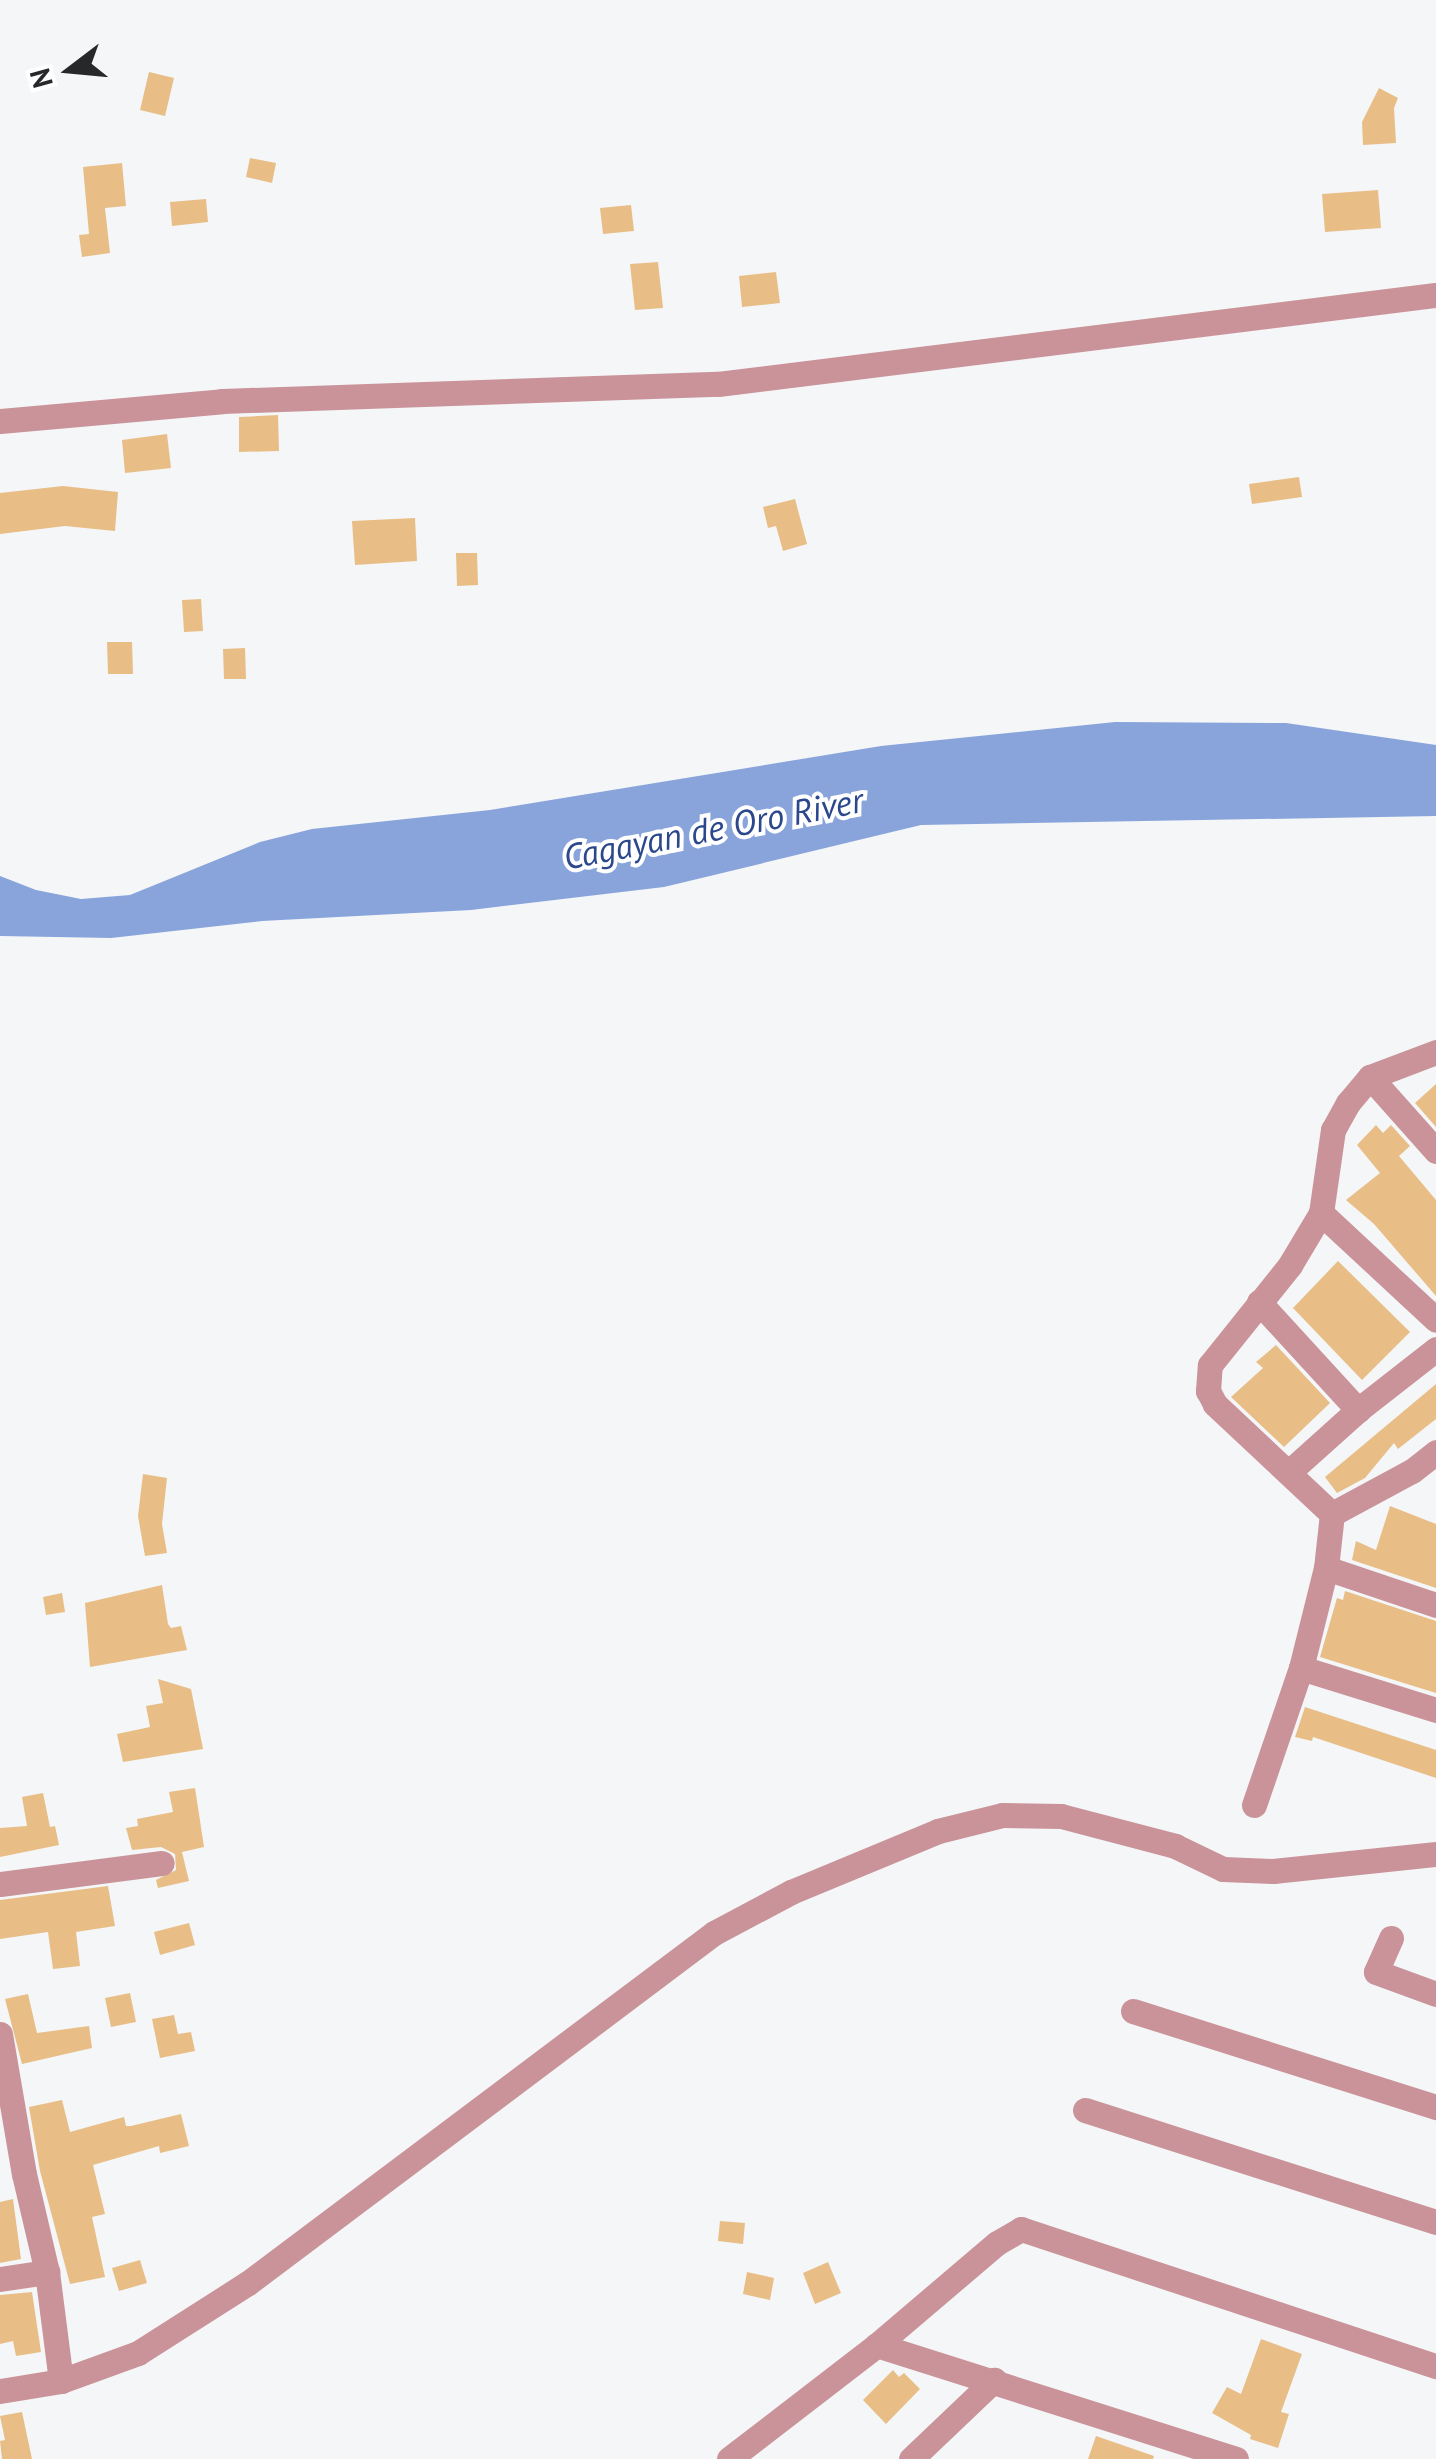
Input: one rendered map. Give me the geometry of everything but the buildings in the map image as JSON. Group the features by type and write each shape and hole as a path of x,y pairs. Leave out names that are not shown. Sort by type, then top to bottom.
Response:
{"street":[{"path":"0,422 222,401 718,384 1436,295"},
{"path":"1332,1514 1215,1404 1208,1391 1210,1364 1290,1265 1321,1213 1333,1130 1348,1103 1370,1077 1436,1052"},
{"path":"1370,1077 1436,1151"},
{"path":"1321,1213 1436,1320"},
{"path":"1259,1302 1358,1410"},
{"path":"1289,1472 1358,1410 1436,1349"},
{"path":"1332,1514 1424,1475 1436,1452"},
{"path":"1254,1805 1300,1668 1326,1568 1332,1514"},
{"path":"1326,1568 1436,1604"},
{"path":"1300,1668 1436,1710"},
{"path":"0,2391 61,2382 138,2354 248,2283 714,1934 791,1892 938,1831 1002,1815 1061,1816 1175,1846 1223,1869 1273,1871 1436,1854"},
{"path":"0,1884 162,1863"},
{"path":"1391,1938 1376,1972 1436,1994"},
{"path":"1133,2011 1436,2107"},
{"path":"0,2034 12,2176 46,2272 61,2382"},
{"path":"1085,2110 1436,2222"},
{"path":"729,2459 877,2345 996,2243 1021,2228 1436,2366"},
{"path":"0,2279 46,2272"},
{"path":"877,2345 1236,2459"},
{"path":"910,2459 994,2380"}],"water":[{"name":"Cagayan de Oro River","path":"1115,722 1286,723 1436,745 1436,816 921,825 664,887 471,910 262,921 111,938 0,936 0,876 36,890 81,899 130,895 260,842 312,829 490,810 881,746"}]}
